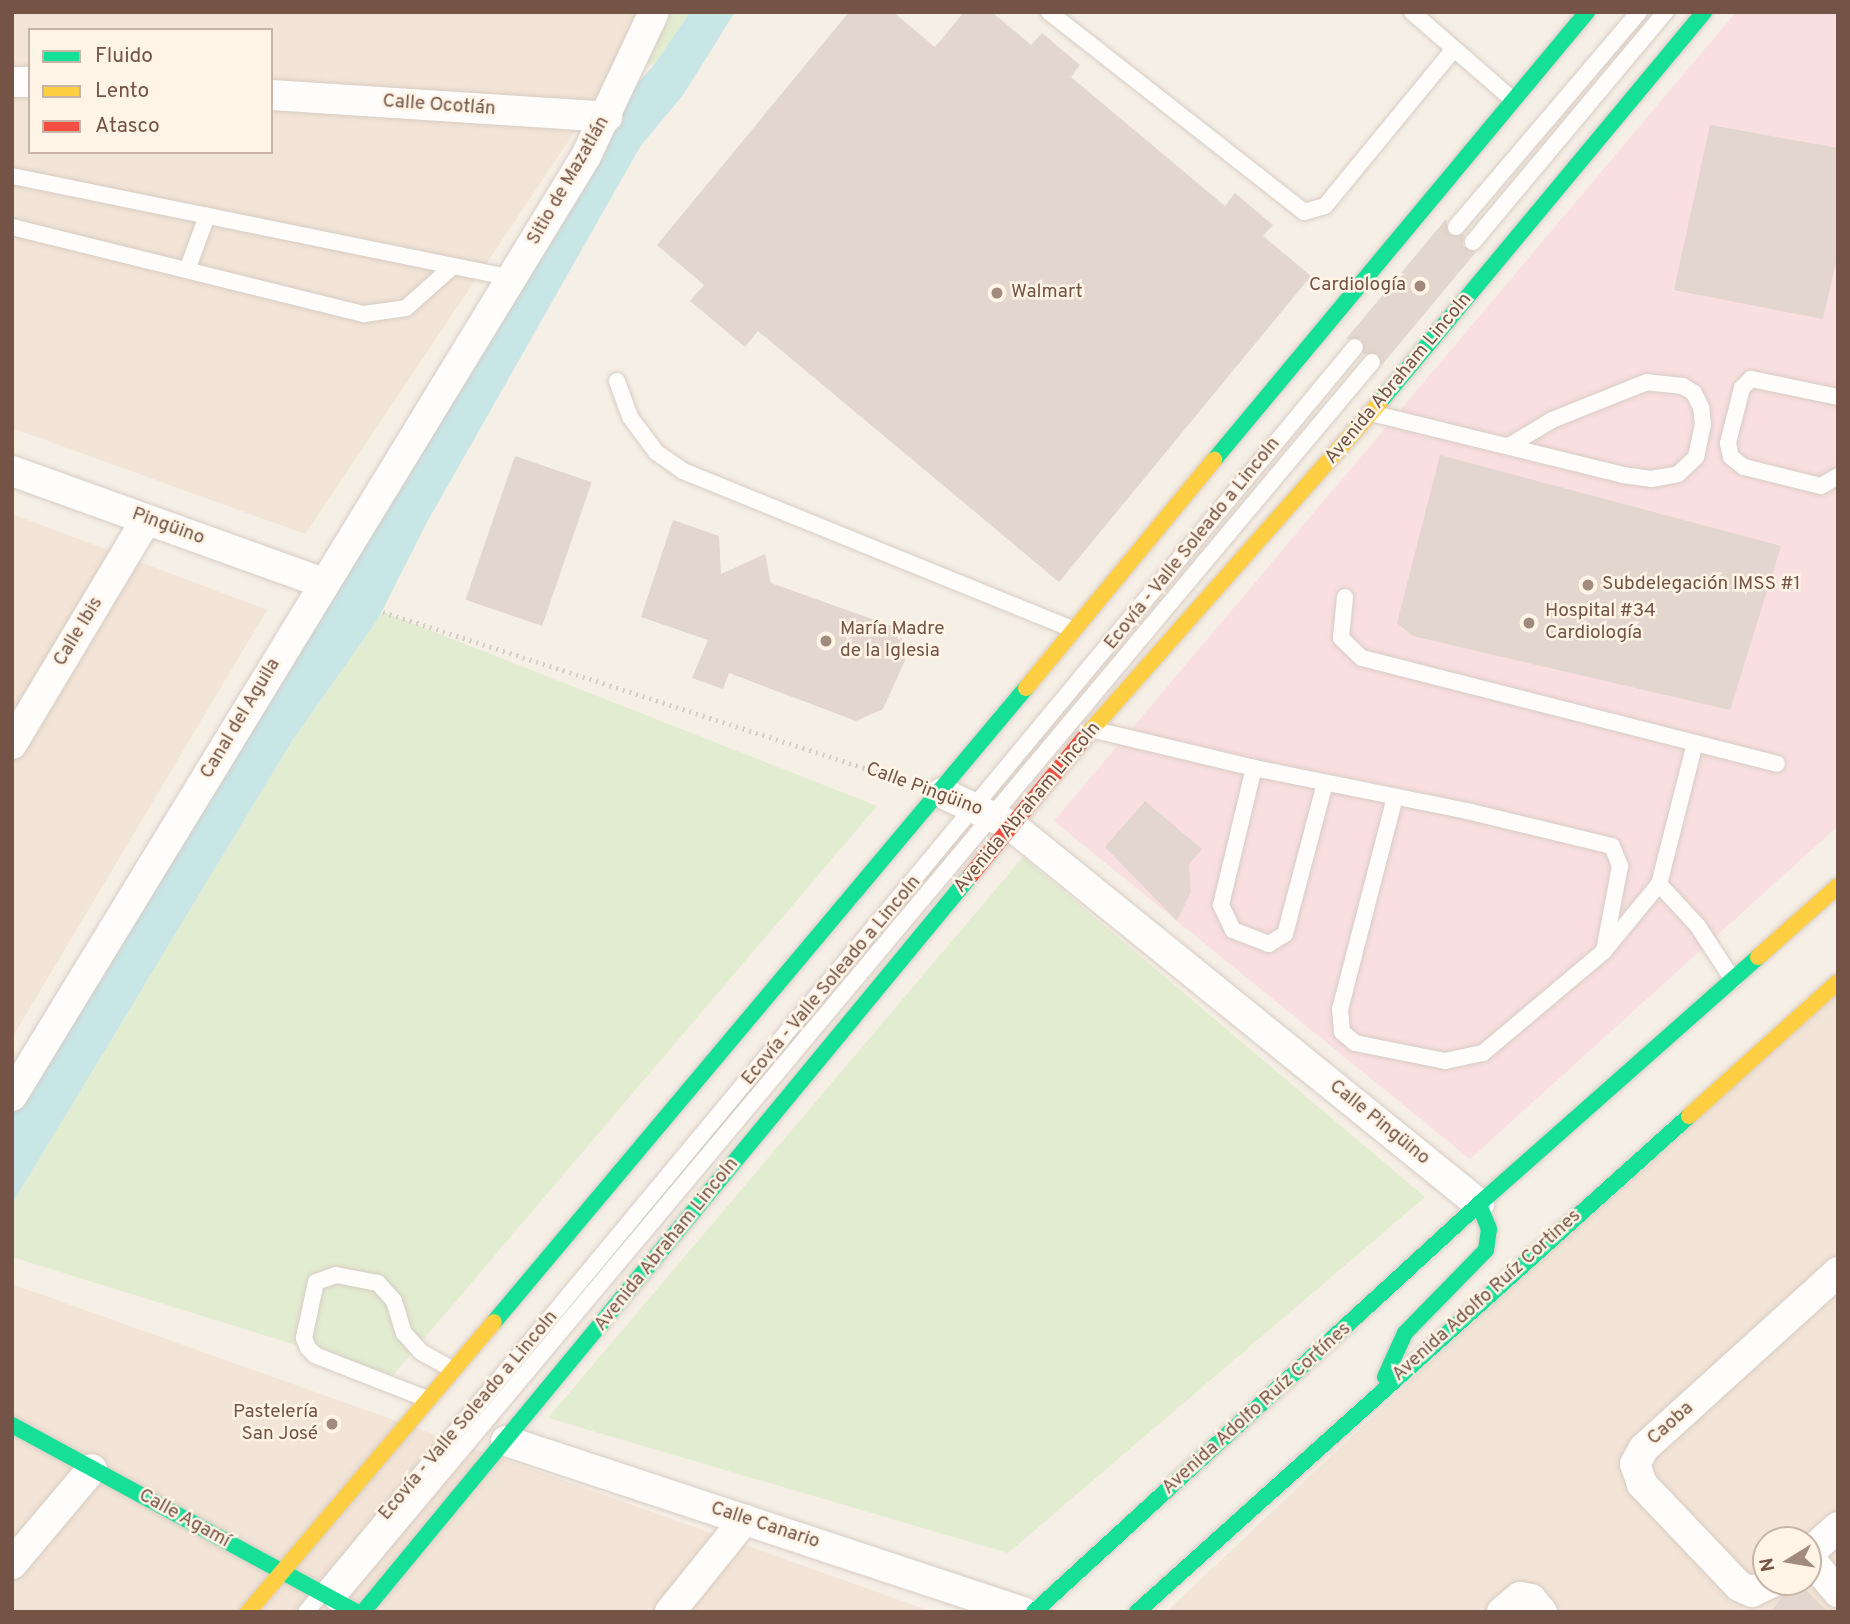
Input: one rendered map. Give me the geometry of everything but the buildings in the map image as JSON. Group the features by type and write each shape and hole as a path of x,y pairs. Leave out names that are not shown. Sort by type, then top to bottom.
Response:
{"main road":[{"path":"248,1612 942,793 1073,629 1587,12"},
{"name":"Avenida Abraham Lincoln","path":"363,1612 506,1441 994,816 1092,729 1371,413 1704,12"},
{"path":"1382,1389 1389,1362 1405,1333 1486,1250 1489,1229 1479,1204 1734,982 1838,886"},
{"name":"Avenida Adolfo Ruíz Cortines","path":"1137,1612 1838,982"},
{"name":"Avenida Adolfo Ruíz Cortínes","path":"1034,1612 1479,1204"},
{"name":"Calle Agamí","path":"12,1425 281,1572 328,1602 356,1612"}],"street":[{"name":"Sitio de Mazatlán","path":"473,344 607,117 654,12"},
{"name":"Calle Ocotlán","path":"273,95 607,117"},
{"name":"Canal del Aguila","path":"12,1096 323,583 473,344"},
{"name":"Pingüino","path":"12,471 323,583"},
{"name":"Calle Ibis","path":"12,744 146,520"},
{"name":"Calle Pingüino","path":"942,793 994,816 1479,1204"},
{"name":"Caoba","path":"1752,1579 1642,1484 1636,1474 1637,1457 1838,1272"},
{"name":"Calle Canario","path":"506,1441 1023,1612"},
{"path":"12,1564 92,1469"},
{"path":"670,1612 745,1519"},
{"path":"1822,1542 1838,1527"},
{"path":"1822,1573 1838,1592"}],"lane":[{"path":"1049,12 1304,212 1325,206 1454,49"},
{"path":"1412,12 1513,100"},
{"path":"1455,227 1639,12"},
{"path":"1473,242 1665,12"},
{"path":"12,176 512,278"},
{"path":"187,270 207,216"},
{"path":"12,227 377,315 420,300 453,266"},
{"name":"Ecovía - Valle Soleado a Lincoln","path":"994,816 1355,347"},
{"path":"306,1612 328,1602 994,816 1372,362"},
{"path":"1838,397 1751,379 1742,388 1728,443 1731,457 1744,467 1821,486 1838,476"},
{"path":"617,381 630,417 656,452 682,471 1073,629"},
{"path":"1371,413 1623,475 1664,479 1678,474 1696,457 1702,436 1701,407 1694,393 1683,386 1647,382 1563,415 1508,446"},
{"path":"1345,597 1341,638 1362,658 1777,764"},
{"path":"1092,729 1254,768 1612,846 1620,866 1604,951"},
{"path":"1395,797 1338,1021 1347,1039 1407,1056 1467,1059 1501,1042 1604,951 1659,884 1695,743"},
{"path":"1254,768 1221,905 1233,930 1269,944 1285,934 1325,783"},
{"path":"1659,884 1711,943 1734,982"},
{"path":"428,1399 315,1355 307,1348 304,1338 316,1282 336,1275 379,1283 394,1301 404,1333 421,1352 453,1370"}],"path":[{"name":"Calle Pingüino","path":"383,612 942,793"}],"shaded area":[{"path":"12,12 655,12 305,534 12,428"},
{"name":"Hospital #34 Cardiología","path":"1736,12 1838,12 1838,826 1470,1159 1054,821"},
{"path":"12,514 267,610 12,1038"},
{"path":"1838,977 1838,1612 1166,1612"},
{"path":"12,1284 933,1612 12,1612"}],"green space":[{"path":"654,12 690,12 654,65 633,61"},
{"path":"383,612 877,806 393,1375 12,1257 12,1204 292,741"},
{"path":"1023,857 1425,1197 1008,1553 548,1418"}],"water":[{"path":"690,12 735,12 683,95 640,147 426,524 378,619 292,741 12,1204 12,1096 607,117 654,65"}],"traffic: fast":[{"path":"1214,460 1587,12"},
{"path":"1380,402 1704,12"},
{"path":"494,1322 1026,688"},
{"path":"363,1612 971,875"},
{"path":"1034,1612 1479,1204 1758,957"},
{"path":"1137,1612 1689,1116"},
{"path":"1385,1377 1405,1333 1486,1250 1489,1229 1479,1204"},
{"path":"12,1425 356,1612"}],"traffic: slow":[{"path":"1085,737 1380,402"},
{"path":"1026,688 1214,460"},
{"path":"1758,957 1838,886"},
{"path":"1689,1116 1838,982"},
{"path":"248,1612 494,1322"}],"traffic: jam":[{"path":"971,875 1085,737"}],"place":[{"name":"Cardiología","path":"1420,286"},
{"name":"Walmart","path":"997,293"},
{"name":"Subdelegación IMSS #1","path":"1588,585"},
{"name":"Hospital #34 Cardiología","path":"1529,623"},
{"name":"María Madre de la Iglesia","path":"826,641"},
{"name":"Pastelería San José","path":"332,1424"}]}
